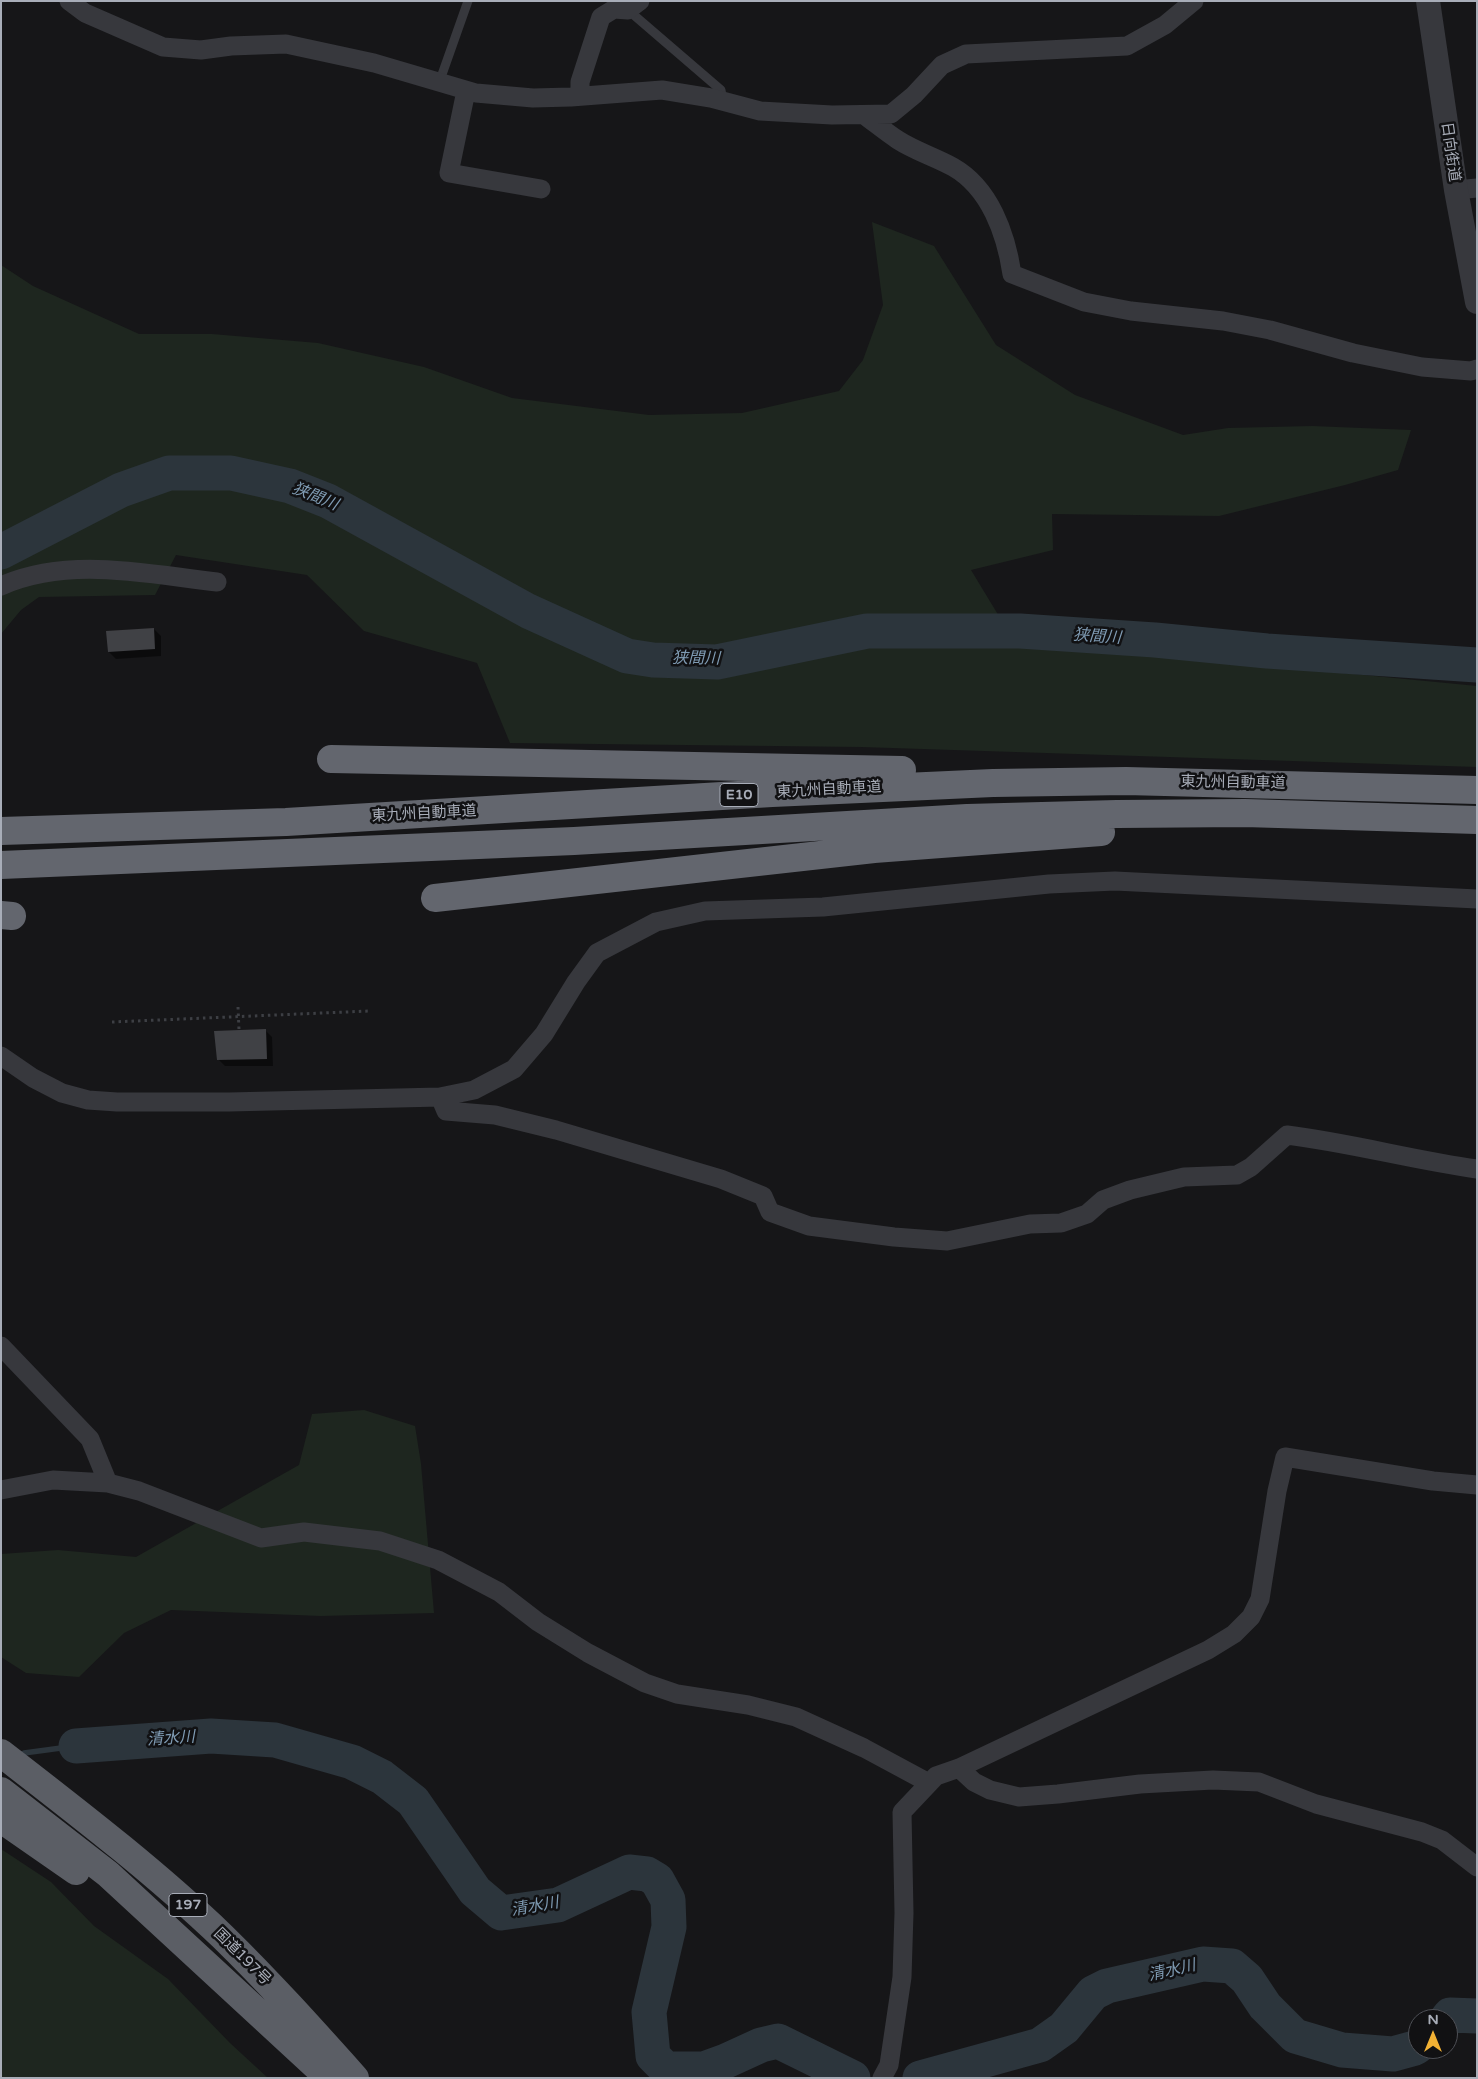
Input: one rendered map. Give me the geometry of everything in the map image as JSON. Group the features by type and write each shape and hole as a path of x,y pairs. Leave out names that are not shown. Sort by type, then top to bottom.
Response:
{"highway":[{"path":"331,758 959,771 1126,781"},
{"name":"東九州自動車道","path":"1,831 286,822 782,792 993,783 1126,781 1477,790"},
{"name":"東九州自動車道","path":"1,865 574,841 773,828 1004,817 1245,813 1473,820"},
{"path":"436,898 874,849 1080,834 1473,820"},
{"name":"国道197号","path":"1,1753 82,1816 187,1904 261,1976 355,2078"},
{"name":"国道197号","path":"1,1791 108,1874 329,2078"},
{"path":"1,1819 56,1856 240,1996"}],"street":[{"path":"69,1 85,13 163,47 201,50 231,46 286,44 374,63 476,94 533,98 662,90 723,101 760,111 832,115 891,114 914,95 942,65 966,54 1127,46 1165,25 1194,1"},
{"name":"日向街道","path":"1428,1 1466,189 1477,302"},
{"path":"580,96 580,82 600,17 614,9 634,6"},
{"path":"466,90 450,173 541,189"},
{"path":"864,115 899,140 954,168 981,190 996,216 1010,258 1012,274 1084,302 1131,311 1223,321 1270,330 1353,353 1422,367 1471,371 1477,369"},
{"path":"1,586 34,573 74,569 108,569 217,582"},
{"path":"1,1056 33,1078 62,1092 88,1100 117,1102 229,1102 440,1097 474,1090 514,1069 544,1034 576,982 597,953 656,922 705,911 823,907 1048,884 1114,881 1477,899"},
{"path":"440,1097 446,1111 495,1115 556,1130 722,1179 763,1196 770,1212 808,1226 894,1237 947,1241 1030,1224 1061,1223 1087,1214 1103,1200 1130,1190 1184,1176 1237,1175 1250,1167 1287,1134 1334,1140 1354,1147 1477,1169"},
{"path":"1,1346 90,1439 108,1483"},
{"path":"886,2072 902,1977 904,1913 902,1812 936,1776 959,1768 1208,1650 1234,1634 1251,1617 1260,1599 1277,1491 1285,1457 1433,1481 1477,1485"},
{"path":"1,1490 53,1480 108,1483 139,1491 261,1538 304,1532 380,1541 438,1560 499,1592 538,1622 588,1653 645,1683 677,1694 748,1705 796,1717 864,1748 929,1783"},
{"path":"959,1768 974,1782 990,1790 1019,1797 1140,1784 1213,1780 1259,1782 1316,1804 1422,1832 1442,1840 1477,1867"}],"lane":[{"path":"438,83 468,1"},
{"path":"634,6 721,90 723,101"}],"path":[{"path":"238,1007 239,1030"},
{"path":"112,1022 369,1012"}],"shaded area":[{"path":"872,222 934,246 996,345 1075,395 1183,435 1228,428 1312,426 1411,430 1398,470 1219,516 1052,514 1053,550 971,570 1014,641 1477,686 1477,767 861,747 510,743 477,663 364,631 307,575 176,555 155,595 39,597 21,610 1,634 1,265 33,286 139,334 212,334 318,343 424,367 512,398 649,415 742,413 839,391 863,360 883,305"},
{"path":"364,1410 415,1426 421,1464 434,1613 321,1616 171,1610 124,1633 79,1677 26,1673 1,1657 1,1554 58,1550 136,1557 299,1465 312,1414"},
{"path":"1,1849 51,1882 94,1926 168,1979 230,2043 268,2078 1,2078"}],"building":[{"path":"154,628 155,649 108,652 106,631"},
{"path":"266,1029 267,1059 217,1060 214,1031"}],"waterway":[{"name":"狭間川","path":"1,552 121,490 169,473 231,473 290,486 328,501 528,611 627,656 653,660 717,662 867,631 1020,631 1155,640 1267,651 1477,665"},
{"name":"清水川","path":"76,1746 211,1736 275,1740 352,1762 382,1777 413,1801 475,1891 501,1913 558,1905 629,1872 647,1874 657,1880 668,1900 669,1927 649,2012 653,2056 666,2069 704,2069 761,2045 778,2041 853,2078"},
{"path":"18,1757 24,1753 76,1746"},
{"name":"清水川","path":"920,2078 1040,2045 1064,2028 1093,1993 1107,1986 1203,1964 1232,1966 1247,1979 1265,2006 1295,2036 1342,2050 1393,2054 1408,2050"},
{"name":"清水川","path":"1458,2015 1477,2016"}]}
